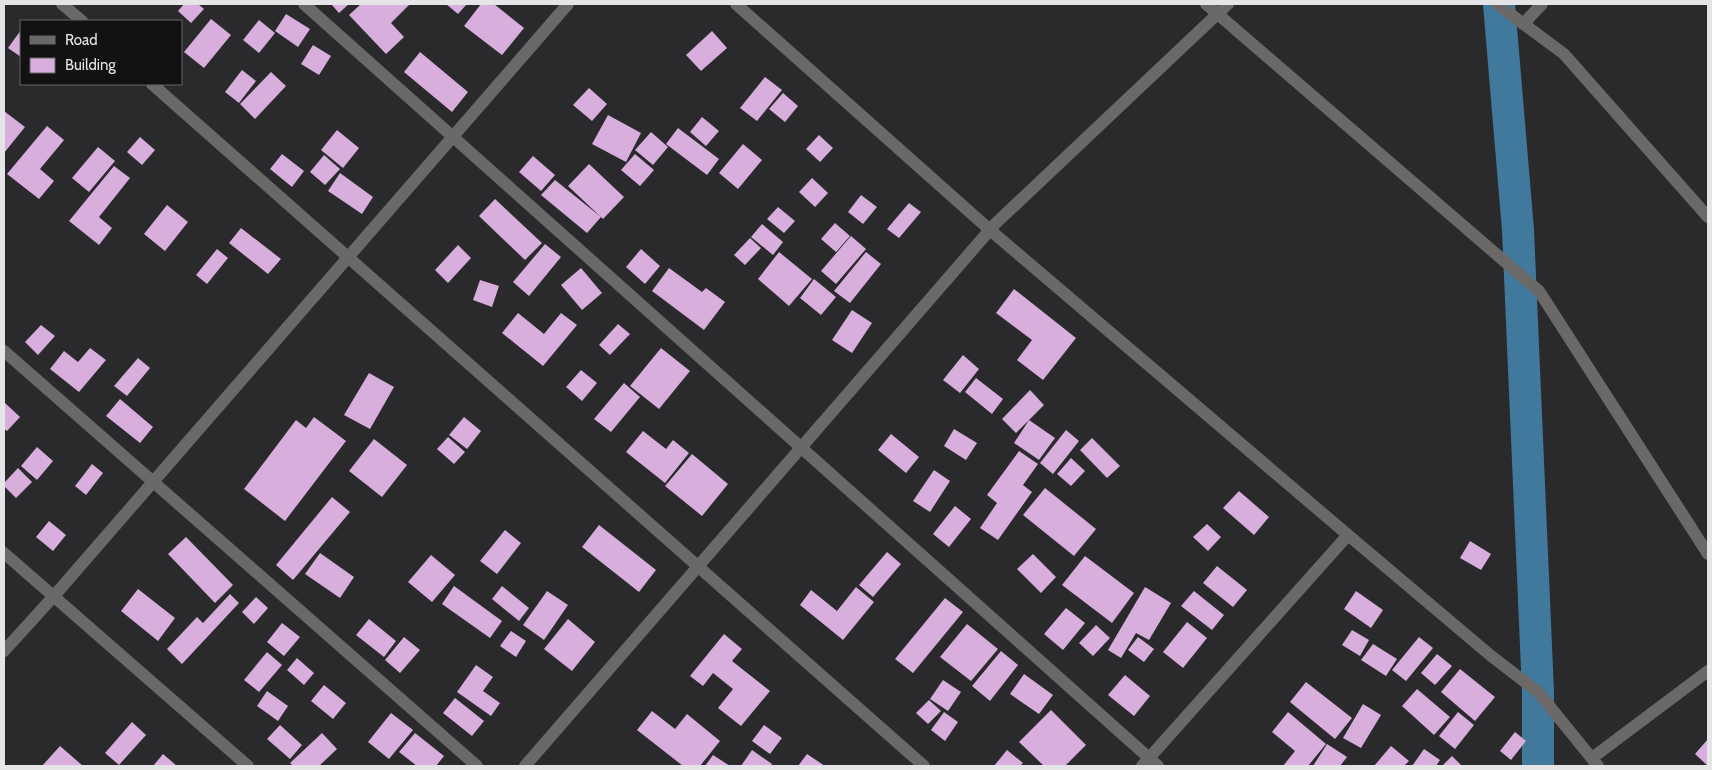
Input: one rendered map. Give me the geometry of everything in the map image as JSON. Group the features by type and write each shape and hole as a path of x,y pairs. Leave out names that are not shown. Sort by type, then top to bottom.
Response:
{"street":[{"path":"62,4 81,20"},
{"path":"304,4 801,448 1150,764 1348,535"},
{"path":"4,651 54,596 568,4"},
{"path":"736,4 990,230 1490,655 1538,692 1595,762 1708,671"},
{"path":"1206,4 1539,291 1708,554"},
{"path":"525,766 990,230 1228,4"},
{"path":"1497,4 1564,54 1708,217"},
{"path":"1523,24 1542,4"},
{"path":"153,85 924,766"},
{"path":"4,351 477,766"},
{"path":"4,553 248,766"}],"building":[{"path":"184,4 198,4 204,9 191,23 178,11"},
{"path":"331,4 349,4 339,13"},
{"path":"361,4 410,4 391,23 404,37 386,54 349,15"},
{"path":"446,4 467,4 458,14"},
{"path":"481,4 494,4 524,28 502,55 464,26"},
{"path":"286,14 310,29 298,47 275,31"},
{"path":"211,19 231,35 204,68 184,52"},
{"path":"259,20 275,33 259,53 243,40"},
{"path":"20,31 20,56 8,48"},
{"path":"712,31 727,48 701,71 686,55"},
{"path":"313,45 331,56 319,75 301,64"},
{"path":"420,52 468,92 452,112 404,72"},
{"path":"242,70 256,81 239,103 225,92"},
{"path":"271,72 286,86 255,119 240,104"},
{"path":"765,77 782,90 757,121 740,108"},
{"path":"589,88 607,104 592,121 573,105"},
{"path":"783,93 798,106 785,122 769,109"},
{"path":"4,111 25,127 4,153"},
{"path":"608,115 641,133 626,162 592,144"},
{"path":"702,117 719,131 706,146 690,132"},
{"path":"47,126 64,140 40,169 54,181 39,199 7,174"},
{"path":"678,128 719,159 707,175 666,144"},
{"path":"337,130 359,148 343,168 321,150"},
{"path":"651,132 668,147 653,165 635,150"},
{"path":"819,135 833,148 820,162 806,149"},
{"path":"140,137 155,150 142,165 127,152"},
{"path":"743,144 762,160 738,189 719,173"},
{"path":"98,147 115,161 89,192 72,178"},
{"path":"282,154 304,171 292,187 270,169"},
{"path":"635,154 654,170 640,186 621,170"},
{"path":"324,155 340,169 325,185 310,172"},
{"path":"533,156 555,175 541,191 519,172"},
{"path":"589,164 624,197 603,219 568,186"},
{"path":"114,166 130,178 99,217 112,228 99,245 69,221"},
{"path":"340,173 373,197 362,214 328,191"},
{"path":"812,178 828,193 815,207 799,192"},
{"path":"555,180 601,217 587,233 541,195"},
{"path":"861,195 877,207 863,224 848,212"},
{"path":"495,199 542,243 525,260 479,216"},
{"path":"909,203 921,212 899,238 887,229"},
{"path":"167,205 188,222 165,251 144,234"},
{"path":"778,207 795,221 784,233 767,219"},
{"path":"835,223 850,236 836,252 821,239"},
{"path":"762,224 783,242 773,255 751,237"},
{"path":"241,228 281,259 268,274 229,243"},
{"path":"851,236 866,249 836,284 821,271"},
{"path":"750,238 761,248 745,265 734,255"},
{"path":"545,244 561,257 529,296 513,282"},
{"path":"458,245 471,258 448,283 435,270"},
{"path":"217,249 228,258 207,284 196,275"},
{"path":"641,249 660,266 645,284 626,267"},
{"path":"779,252 812,279 789,306 758,279"},
{"path":"866,252 881,264 850,303 834,291"},
{"path":"581,268 602,293 582,310 561,285"},
{"path":"669,268 702,292 706,288 725,302 704,330 652,291"},
{"path":"814,279 836,297 821,315 800,298"},
{"path":"480,280 499,286 492,307 473,300"},
{"path":"1014,289 1076,338 1043,380 1017,360 1032,340 996,313"},
{"path":"852,310 872,323 852,353 832,340"},
{"path":"518,313 544,334 561,313 577,325 543,366 502,333"},
{"path":"618,324 630,334 610,355 599,345"},
{"path":"41,325 55,336 38,355 25,342"},
{"path":"90,348 106,360 79,392 50,369 64,351 78,362"},
{"path":"661,348 690,371 659,409 630,386"},
{"path":"963,355 979,369 960,393 943,380"},
{"path":"138,358 150,368 127,396 114,386"},
{"path":"581,370 597,383 582,401 566,387"},
{"path":"369,373 394,387 370,429 344,415"},
{"path":"976,378 1003,399 992,414 965,392"},
{"path":"624,383 640,397 611,432 594,419"},
{"path":"1030,390 1044,405 1016,433 1002,419"},
{"path":"120,399 153,427 140,443 106,416"},
{"path":"4,402 20,417 7,431 4,429"},
{"path":"314,417 346,441 285,521 244,489 296,420 306,428"},
{"path":"464,417 481,431 467,449 449,435"},
{"path":"1029,420 1055,438 1039,460 1014,443"},
{"path":"954,429 977,443 966,460 944,446"},
{"path":"1066,430 1079,441 1053,474 1040,463"},
{"path":"643,431 666,449 673,440 689,453 665,483 626,452"},
{"path":"891,434 919,457 906,473 878,450"},
{"path":"448,437 465,452 454,464 437,449"},
{"path":"1092,438 1120,466 1107,478 1080,450"},
{"path":"374,439 407,465 382,497 349,471"},
{"path":"37,447 53,461 37,480 21,466"},
{"path":"1019,451 1038,464 1023,485 1032,492 998,540 980,528 997,503 987,495"},
{"path":"692,454 728,484 702,516 665,486"},
{"path":"1071,458 1085,471 1071,486 1057,474"},
{"path":"92,464 103,473 86,495 75,486"},
{"path":"18,468 32,482 16,498 4,486 4,483"},
{"path":"934,470 950,481 930,512 913,501"},
{"path":"1045,488 1096,529 1074,556 1023,515"},
{"path":"1239,491 1269,517 1254,535 1223,508"},
{"path":"332,497 350,512 293,580 276,565"},
{"path":"955,506 971,519 949,547 933,534"},
{"path":"49,521 66,535 53,551 36,537"},
{"path":"1207,524 1221,537 1208,551 1193,537"},
{"path":"599,525 656,570 639,592 582,547"},
{"path":"505,530 521,543 497,574 480,561"},
{"path":"186,537 233,585 215,603 168,554"},
{"path":"1470,541 1491,554 1481,570 1460,558"},
{"path":"887,552 901,564 873,597 859,585"},
{"path":"320,553 354,577 340,598 305,574"},
{"path":"1033,554 1056,577 1041,593 1017,569"},
{"path":"431,555 455,575 432,602 408,582"},
{"path":"1085,556 1134,593 1112,623 1062,585"},
{"path":"1217,566 1247,590 1233,607 1203,583"},
{"path":"454,586 502,621 490,638 442,604"},
{"path":"502,586 529,608 519,621 492,599"},
{"path":"856,587 874,602 843,640 800,605 811,590 837,611"},
{"path":"1145,587 1171,603 1149,640 1136,633 1121,658 1108,650"},
{"path":"138,589 175,618 158,641 121,611"},
{"path":"547,591 568,605 544,640 523,625"},
{"path":"1194,591 1224,615 1212,630 1181,606"},
{"path":"1356,591 1383,610 1371,628 1344,609"},
{"path":"230,594 239,603 182,664 167,649 197,617 203,623"},
{"path":"256,597 268,608 254,624 242,612"},
{"path":"945,598 963,612 913,673 895,659"},
{"path":"1066,608 1085,623 1063,650 1044,634"},
{"path":"369,619 396,641 384,657 356,635"},
{"path":"568,619 595,642 572,671 544,649"},
{"path":"1187,622 1207,638 1183,668 1163,652"},
{"path":"282,623 300,637 284,656 267,642"},
{"path":"967,624 998,649 971,681 940,657"},
{"path":"1096,625 1110,638 1093,656 1079,643"},
{"path":"1352,630 1369,640 1360,656 1342,645"},
{"path":"511,631 526,641 516,657 500,646"},
{"path":"724,634 742,649 732,661 770,691 741,726 718,708 733,689 713,673 703,686 690,676"},
{"path":"404,637 420,650 400,673 385,660"},
{"path":"1138,637 1154,649 1144,662 1128,650"},
{"path":"1419,637 1433,648 1406,681 1392,670"},
{"path":"1373,644 1397,659 1386,676 1361,660"},
{"path":"1001,651 1018,665 990,701 972,686"},
{"path":"267,652 282,665 259,692 244,680"},
{"path":"1437,654 1452,666 1435,685 1421,673"},
{"path":"297,658 314,673 304,685 287,670"},
{"path":"476,665 493,677 483,691 500,703 491,716 457,692"},
{"path":"1460,669 1495,697 1475,721 1441,692"},
{"path":"1024,674 1053,695 1039,714 1010,694"},
{"path":"1125,675 1150,696 1134,716 1108,695"},
{"path":"943,680 961,692 948,711 930,699"},
{"path":"1306,682 1352,718 1335,739 1290,702"},
{"path":"324,685 346,703 333,719 311,701"},
{"path":"1417,689 1450,717 1434,735 1402,706"},
{"path":"267,691 288,706 278,721 257,706"},
{"path":"455,698 484,721 472,736 443,713"},
{"path":"929,700 941,711 928,724 916,713"},
{"path":"1363,704 1381,715 1361,748 1343,738"},
{"path":"1051,710 1086,745 1065,766 1044,766 1019,742"},
{"path":"652,711 675,729 687,714 720,741 700,766 683,766 637,730"},
{"path":"944,712 958,722 945,741 931,730"},
{"path":"1288,712 1326,744 1308,766 1283,766 1295,751 1272,732"},
{"path":"1458,712 1474,725 1455,749 1439,736"},
{"path":"391,713 413,730 389,759 368,742"},
{"path":"132,722 146,735 119,765 105,753"},
{"path":"280,725 302,745 290,759 267,739"},
{"path":"764,725 782,738 770,754 752,741"},
{"path":"1515,732 1526,741 1511,760 1500,751"},
{"path":"322,733 337,749 319,766 293,766 290,763"},
{"path":"415,733 444,756 436,766 417,766 399,752"},
{"path":"1708,739 1708,766 1695,754"},
{"path":"1327,744 1347,757 1340,766 1313,766"},
{"path":"60,746 83,766 42,766"},
{"path":"1391,746 1409,761 1404,766 1374,766"},
{"path":"1424,749 1440,760 1436,766 1412,766"},
{"path":"752,750 772,764 771,766 741,766"},
{"path":"1007,750 1023,763 1020,766 994,766"},
{"path":"163,754 177,766 153,766"},
{"path":"807,754 825,766 798,766"},
{"path":"713,755 730,766 705,766"},
{"path":"1452,756 1462,766 1442,766"}],"waterway":[{"path":"1499,4 1518,230 1538,692 1538,766"}]}
